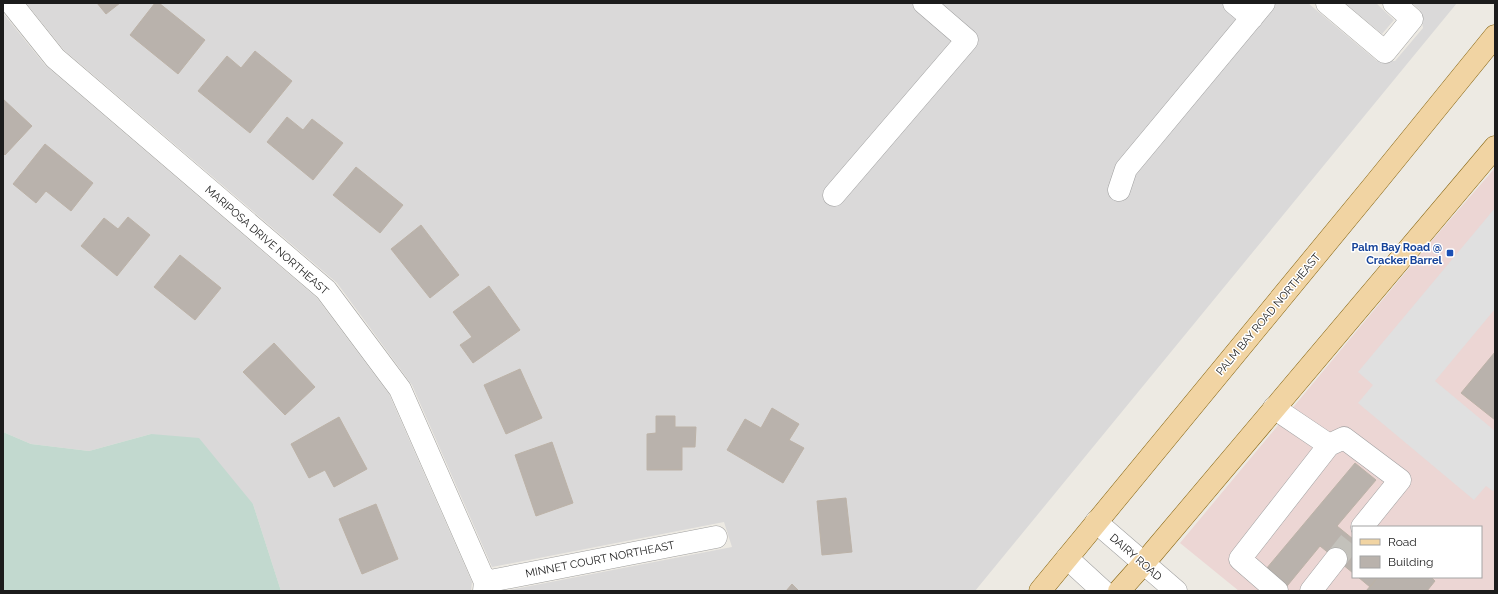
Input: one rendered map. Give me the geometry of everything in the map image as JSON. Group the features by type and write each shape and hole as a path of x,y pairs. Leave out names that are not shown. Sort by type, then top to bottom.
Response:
{"main road":[{"name":"PALM BAY ROAD NORTHEAST","path":"1040,591 1495,36"},
{"path":"1119,591 1495,147"}],"street":[{"name":"MARIPOSA DRIVE NORTHEAST","path":"11,3 55,58 326,290 400,389 485,586"},
{"path":"834,195 967,40 924,3"},
{"path":"1119,190 1126,169 1258,11 1234,3"},
{"path":"1327,3 1385,52 1412,19 1394,3"},
{"path":"1274,408 1329,445"},
{"path":"1277,591 1240,559 1329,445 1344,438 1400,480 1363,526"},
{"name":"DAIRY ROAD","path":"1096,522 1176,591"},
{"name":"MINNET COURT NORTHEAST","path":"485,586 716,537"},
{"path":"1067,558 1103,591"},
{"path":"1311,591 1336,559"}],"shaded area":[{"path":"26,3 1308,3 1377,61 1395,61 1423,28 1420,10 1412,3 1457,3 975,591 504,591 732,547 724,522 492,567 412,385 337,283 64,50"},
{"path":"1345,3 1376,3 1394,20 1382,34"},
{"path":"3,13 45,65 317,298 389,394 472,582 471,591 281,591 253,504 151,434 89,451 31,444 3,432"},
{"path":"1495,168 1495,591 1239,591 1180,543 1434,238"},
{"path":"1495,208 1495,309 1435,381 1495,431 1495,488 1493,491 1486,486 1474,500 1358,403 1373,385 1358,372"}],"green space":[{"path":"3,432 31,444 89,451 151,434 199,438 253,504 281,591 3,591"}],"building":[{"path":"97,3 120,3 106,14"},
{"path":"155,3 159,3 205,40 178,74 130,35"},
{"path":"255,51 292,81 250,133 198,91 227,56 241,68"},
{"path":"3,99 32,126 5,155 3,153"},
{"path":"287,117 303,130 312,119 343,143 313,180 267,142"},
{"path":"45,144 93,183 71,211 46,191 36,203 13,184"},
{"path":"356,167 403,205 380,233 333,195"},
{"path":"128,217 150,235 117,276 81,246 104,218 118,229"},
{"path":"421,225 459,275 430,298 391,249"},
{"path":"180,255 221,288 195,320 154,287"},
{"path":"489,286 520,330 473,363 460,345 472,337 453,312"},
{"path":"274,343 315,387 285,415 243,372"},
{"path":"1495,352 1495,420 1461,393"},
{"path":"520,369 542,418 506,434 484,385"},
{"path":"772,408 799,424 789,440 804,448 783,483 727,450 745,419 761,428"},
{"path":"656,416 675,416 675,427 696,427 695,447 682,447 682,470 647,470 647,434 656,433"},
{"path":"339,417 367,469 334,487 325,470 309,478 291,444"},
{"path":"552,442 573,503 536,516 515,455"},
{"path":"1355,463 1376,480 1337,526 1352,538 1352,572 1320,546 1283,591 1261,575"},
{"path":"846,498 852,552 822,555 817,501"},
{"path":"376,504 398,559 362,574 339,519"},
{"path":"1359,578 1377,578 1370,587"},
{"path":"1377,578 1432,578 1435,581 1427,591 1366,591"},
{"path":"792,584 799,591 786,591"}],"tunnel":[{"path":"1336,559 1352,539"}],"place":[{"name":"Palm Bay Road @ Cracker Barrel","path":"1450,253"}]}
